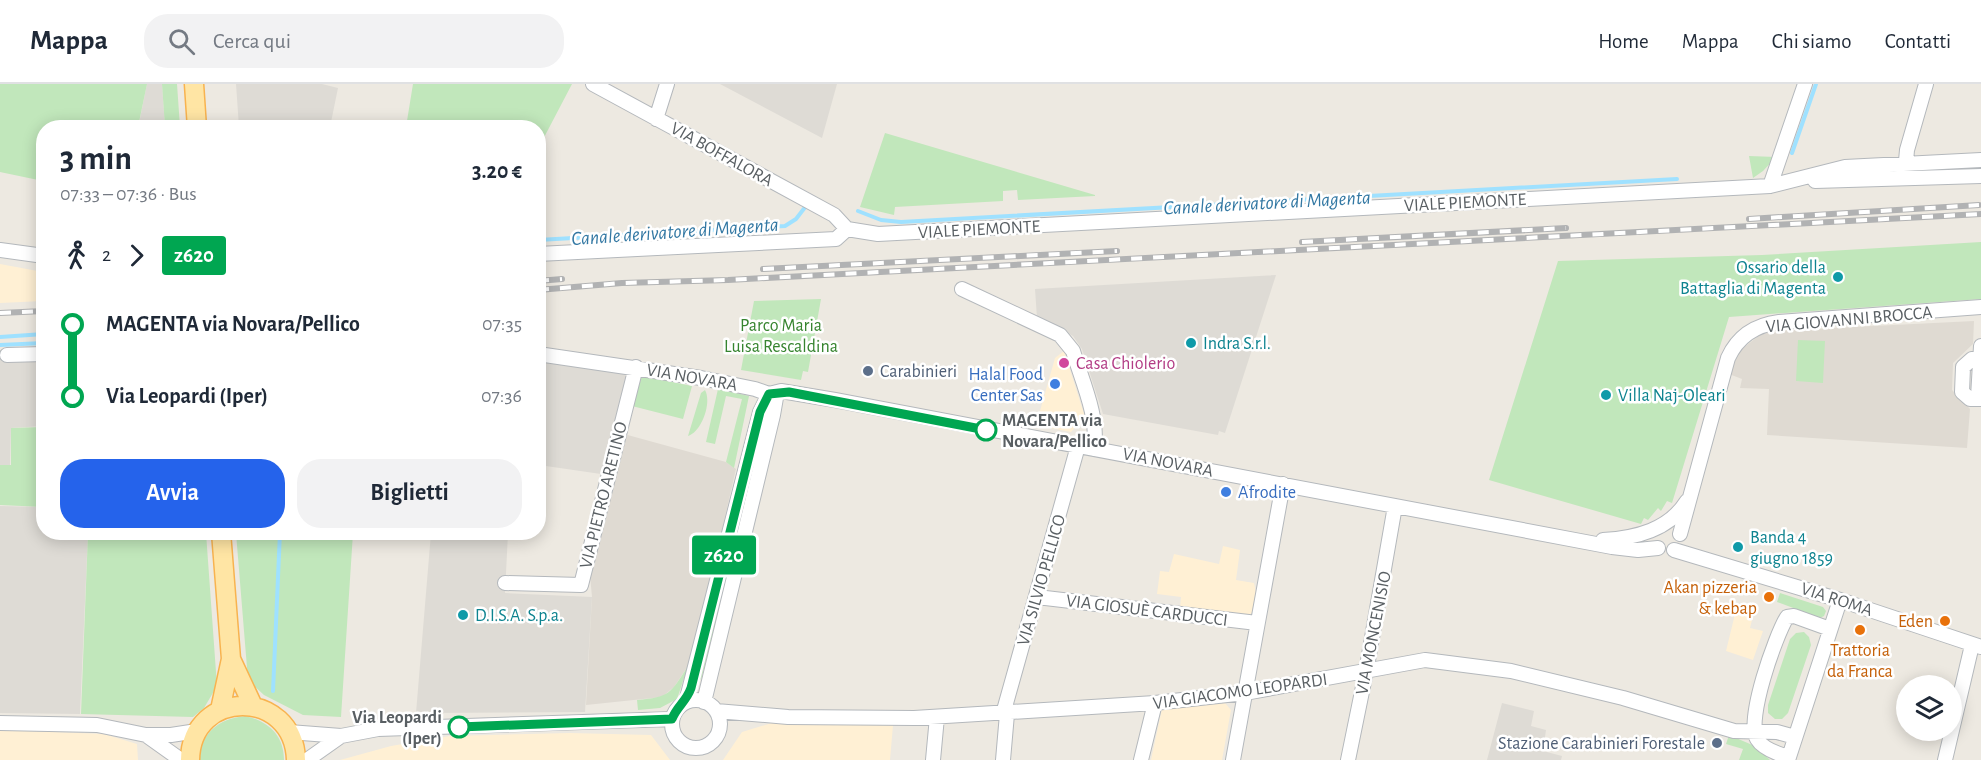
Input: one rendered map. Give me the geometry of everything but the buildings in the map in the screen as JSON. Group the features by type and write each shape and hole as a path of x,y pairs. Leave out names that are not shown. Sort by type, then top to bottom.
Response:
{"main road":[{"path":"194,84 196,120"},
{"path":"220,711 231,659 222,540"},
{"path":"231,659 253,706"},
{"path":"190,760 197,731 209,717 234,706 253,706 270,713 289,732 296,760"}],"street":[{"name":"VIA BOFFALORA","path":"593,84 834,215 847,229"},
{"path":"656,119 667,84"},
{"path":"1770,186 1805,84"},
{"path":"1906,180 1905,164 1926,84"},
{"name":"VIALE PIEMONTE","path":"847,229 878,234 1770,186 1795,182 1845,167 1981,160"},
{"name":"VIALE PIEMONTE","path":"1795,182 1981,176"},
{"path":"546,254 836,238 847,229"},
{"path":"0,250 36,255"},
{"path":"962,289 1060,334 1067,341 1073,351 1092,416 1096,437 1094,449"},
{"name":"VIA GIOVANNI BROCCA","path":"1678,542 1728,358 1735,346 1751,330 1764,324 1779,322 1981,308"},
{"path":"1980,398 1970,399 1962,392 1963,368 1981,352"},
{"path":"7,355 36,354"},
{"name":"VIA NOVARA","path":"546,355 636,367 1078,446 1586,542 1638,550 1658,548"},
{"name":"VIA PIETRO ARETINO","path":"506,583 581,585 636,367"},
{"path":"686,702 704,702 716,711 719,718 718,733 709,744 697,748 680,742 673,731 672,719 677,709 686,702 731,558 774,415 773,393"},
{"name":"VIA SILVIO PELLICO","path":"1003,760 1005,714 1078,446"},
{"path":"1233,760 1283,484"},
{"name":"VIA GIOVANNI BROCCA","path":"1662,526 1679,513 1692,494"},
{"name":"VIA MONCENISIO","path":"1348,760 1395,506"},
{"path":"1662,526 1675,527 1678,542 1666,551 1658,548 1654,536 1662,526"},
{"name":"VIA NOVARA","path":"1586,542 1634,536 1662,526"},
{"name":"VIA ROMA","path":"1678,542 1692,555 1840,600 1977,646"},
{"path":"704,702 731,558"},
{"name":"VIA GIOSUÈ CARDUCCI","path":"1036,597 1257,623"},
{"path":"1830,629 1794,616 1787,617 1755,707 1754,732 1758,741 1768,749 1789,759 1840,600"},
{"path":"1945,760 1977,646"},
{"name":"VIA GIACOMO LEOPARDI","path":"716,711 851,719 1005,714 1155,703 1245,693 1425,660 1508,671 1623,698 1734,730 1777,732 1795,737"},
{"path":"1141,760 1155,703"},
{"path":"933,760 937,717"},
{"path":"289,732 341,736 378,729 672,719"},
{"path":"0,723 96,725 147,735 171,735 197,731"},
{"path":"147,735 181,760"},
{"path":"307,760 341,736"}],"shaded area":[{"path":"147,84 162,84 165,120 140,120"},
{"path":"236,84 322,84 338,88 331,120 239,120"},
{"path":"720,84 837,84 822,138"},
{"path":"0,264 36,271 36,301 0,303"},
{"path":"1276,275 1225,433 1219,431 1218,435 1103,414 1082,349 1073,336 1037,318 1035,289"},
{"path":"1974,321 1973,344 1953,363 1952,390 1970,409 1967,448 1767,435 1769,389 1740,388 1742,379 1729,374 1739,351 1760,335 1773,331"},
{"path":"0,350 36,358 36,426 11,428 10,465 0,465"},
{"path":"1064,351 1085,417 1071,432 1036,425 1055,358"},
{"path":"546,360 627,372 601,474 546,466"},
{"path":"624,434 726,462 736,469 692,660 674,687 662,697 586,705 592,597 590,575"},
{"path":"0,506 36,507 36,540 88,540 80,714 0,713"},
{"path":"430,540 508,540 505,593 592,597 585,712 416,713"},
{"path":"1223,546 1240,550 1236,580 1254,583 1256,593 1252,613 1249,615 1180,608 1181,597 1157,594 1160,571 1169,572 1174,554 1219,564"},
{"path":"1736,610 1753,616 1750,628 1763,631 1753,660 1726,651"},
{"path":"1225,703 1231,710 1222,760 1151,760 1162,709"},
{"path":"1502,703 1534,711 1531,726 1546,730 1543,751 1562,756 1561,760 1487,760"},
{"path":"775,722 893,725 890,760 723,760 742,732"},
{"path":"0,730 104,734 137,744 138,760 0,760"},
{"path":"570,733 651,735 670,760 340,760 391,746 450,736"}],"green space":[{"path":"0,84 147,84 139,120 36,120 36,180 0,172"},
{"path":"162,84 177,84 180,120 165,120"},
{"path":"413,84 572,84 546,134 546,120 407,120"},
{"path":"885,133 1095,196 1018,200 1017,190 1003,191 1003,201 895,207 894,215 860,207"},
{"path":"1749,156 1776,157 1753,178"},
{"path":"1981,242 1981,299 1729,317 1672,503 1667,501 1661,511 1658,508 1648,520 1644,518 1641,524 1489,480 1558,261 1762,255"},
{"name":"Parco Maria Luisa Rescaldina","path":"821,299 808,372 803,371 801,380 741,370 754,301"},
{"path":"1798,340 1825,341 1823,383 1796,381"},
{"path":"642,376 692,386 683,419 632,406"},
{"path":"718,389 749,396 734,468 726,462 742,399 726,396 715,444 706,442"},
{"path":"705,390 707,402 704,416 698,429 688,436 701,393"},
{"path":"36,427 36,507 0,505 0,465 11,465 11,428"},
{"path":"88,540 207,540 217,686 204,708 193,717 81,714"},
{"path":"237,540 353,540 341,717 303,715 264,695 248,680"},
{"path":"729,564 730,566 701,680 699,678"},
{"path":"1780,593 1823,607 1826,611 1824,616 1820,618 1777,602"},
{"path":"1804,632 1809,637 1811,645 1788,713 1782,719 1775,719 1768,713 1768,705 1790,639 1796,633"},
{"path":"688,666 677,699 660,708 638,710 637,700 656,697 668,692"},
{"path":"245,716 261,721 273,730 281,743 284,760 199,760 203,742 213,729 227,720"},
{"path":"1729,735 1757,747 1770,760 1739,760 1743,749 1726,744"}],"waterway":[{"name":"Canale derivatore di Magenta","path":"1792,153 1816,84"},
{"name":"Canale derivatore di Magenta","path":"858,211 881,220 901,222 1677,179"},
{"name":"Canale derivatore di Magenta","path":"546,240 785,226 796,219 806,206"},
{"name":"Canale derivatore di Magenta","path":"0,337 36,335"},
{"path":"0,345 36,343"},
{"path":"273,691 280,540"}],"railway":[{"path":"1749,219 1979,205"},
{"path":"546,289 622,283 728,280 1981,214"},
{"path":"1302,242 1566,228"},
{"path":"763,269 1117,251"},
{"path":"546,280 562,279"},
{"path":"0,313 36,311"}],"bus line":[{"name":"z620","path":"459,727 672,719 677,709 686,702 691,688 760,412 769,394 789,392 986,430"}],"place":[{"name":"Ossario della Battaglia di Magenta","path":"1838,277"},
{"name":"Indra S.r.l.","path":"1191,343"},
{"name":"Casa Chiolerio","path":"1064,363"},
{"name":"Carabinieri","path":"868,371"},
{"name":"Halal Food Center Sas","path":"1055,384"},
{"name":"Villa Naj-Oleari","path":"1606,395"},
{"name":"MAGENTA via Novara/Pellico","path":"986,430"},
{"name":"Afrodite","path":"1226,492"},
{"name":"Banda 4 giugno 1859","path":"1738,547"},
{"name":"Akan pizzeria & kebap","path":"1769,597"},
{"name":"D.I.S.A. S.p.a.","path":"463,615"},
{"name":"Eden","path":"1945,621"},
{"name":"Trattoria da Franca","path":"1860,630"},
{"name":"Via Leopardi (Iper)","path":"459,727"},
{"name":"Stazione Carabinieri Forestale","path":"1717,743"}]}
